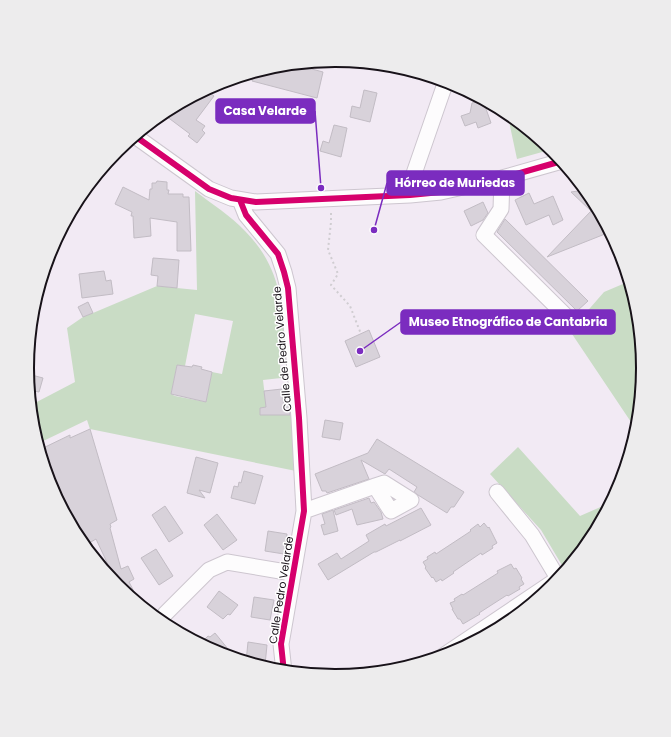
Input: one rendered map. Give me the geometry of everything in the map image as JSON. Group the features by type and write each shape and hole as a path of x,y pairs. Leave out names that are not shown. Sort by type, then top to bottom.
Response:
{"street":[{"path":"410,195 410,184 444,87"},
{"path":"141,138 209,189 222,195 240,200 256,202 330,200 441,192 502,178 556,163"},
{"path":"502,178 501,209 484,235 567,317"},
{"name":"Calle de Pedro Velarde","path":"240,200 246,215 278,254 288,288 299,418 304,511"},
{"path":"304,511 375,486"},
{"path":"497,492 532,535 557,573"},
{"name":"Calle Pedro Velarde","path":"283,665 281,644 292,573 304,511"},
{"name":"Calle Pedro Velarde","path":"165,614 209,570 227,562 292,573"}],"path":[{"path":"330,200 331,222 328,250 338,274 331,285 350,306 361,334"}],"green space":[{"path":"509,122 545,151 517,159"},
{"path":"195,191 228,215 256,244 272,270 277,284 287,346 279,347 281,378 263,380 267,415 293,415 296,471 90,429 87,420 43,441 36,402 75,382 67,328 83,317 157,286 197,290","holes":["195,314 233,321 222,374 212,372 206,402 171,394 177,365 185,366"]},
{"path":"625,283 627,290 634,329 637,368 632,423 570,331 604,292"},
{"path":"518,447 580,516 604,505 586,536 563,566 541,530 490,474"}],"building":[{"path":"310,69 323,72 317,98 252,81 253,78 257,77 296,70"},
{"path":"364,90 377,93 370,122 350,117 352,106 360,108"},
{"path":"211,94 214,96 196,120 205,126 202,130 205,133 197,143 188,136 190,134 168,118 185,107"},
{"path":"476,102 485,107 491,123 478,128 476,122 465,126 461,116 470,113 472,103"},
{"path":"334,125 347,128 341,157 320,151 323,141 329,143"},
{"path":"157,181 167,182 167,190 169,190 168,194 183,194 183,197 189,197 191,251 177,251 177,222 150,218 151,236 134,238 133,216 131,216 132,212 115,204 123,187 149,200 152,183 156,183"},
{"path":"579,191 597,218 605,234 547,257 591,211 571,192"},
{"path":"529,193 534,204 553,196 563,220 553,225 549,215 526,225 515,200"},
{"path":"483,202 488,213 483,220 471,226 464,211"},
{"path":"505,219 588,301 577,311 497,232"},
{"path":"153,258 179,260 177,288 157,286 158,276 151,275"},
{"path":"104,271 106,281 111,280 113,294 82,298 79,274"},
{"path":"88,302 93,313 83,317 78,307"},
{"path":"369,330 380,357 356,367 345,341"},
{"path":"177,365 192,367 193,365 202,367 201,369 212,372 206,402 171,394"},
{"path":"34,376 43,378 39,392 35,391"},
{"path":"282,389 284,406 289,405 290,415 260,415 260,408 266,407 264,391"},
{"path":"325,420 343,423 340,440 322,437"},
{"path":"90,429 117,520 110,524 110,528 121,569 128,566 134,579 129,582 135,593 122,582 109,567 96,539 90,543 74,519 57,484 44,448 70,435 70,438"},
{"path":"377,439 464,492 454,507 451,507 447,513 414,492 417,487 389,469 385,474 361,460 369,479 327,493 326,491 322,491 315,474 368,453"},
{"path":"196,457 218,463 210,493 199,490 205,498 187,493"},
{"path":"244,471 263,476 255,504 231,498 234,486 238,487 239,482 241,483"},
{"path":"369,498 371,503 374,502 381,512 383,519 357,525 352,509 336,515 334,510"},
{"path":"165,506 183,533 169,542 152,515"},
{"path":"421,508 431,525 374,552 328,580 318,564 337,553 341,559 369,541 366,535 385,524 386,526"},
{"path":"333,510 338,531 324,535 321,525 325,524 322,514"},
{"path":"217,514 237,540 223,550 204,525"},
{"path":"484,523 488,528 489,527 497,543 492,546 493,548 482,555 481,553 442,581 441,579 436,582 425,568 426,567 423,562 428,559 427,557 435,552 436,554 471,531 470,530 478,524 480,527"},
{"path":"268,531 287,534 284,554 265,551"},
{"path":"156,549 173,576 159,585 141,558"},
{"path":"511,564 514,569 516,568 522,578 521,579 524,584 519,587 520,589 508,596 507,595 463,624 460,619 458,619 450,603 455,601 454,599 462,594 463,595 498,573 497,571"},
{"path":"219,591 238,605 230,615 228,614 223,619 207,607"},
{"path":"254,597 274,600 270,620 251,617"},
{"path":"215,633 228,649 204,640 208,636 210,637"},
{"path":"248,642 267,645 265,662 247,657"}],"cycle path":[{"path":"140,139 209,189 231,198 256,202 410,195 441,192 502,178 556,163"},
{"path":"240,200 246,215 278,254 288,288 299,418 304,511 281,644 283,665"}],"place":[{"name":"Casa Velarde","path":"321,188"},
{"name":"Hórreo de Muriedas","path":"374,230"},
{"name":"Museo Etnográfico de Cantabria","path":"360,351"}]}
